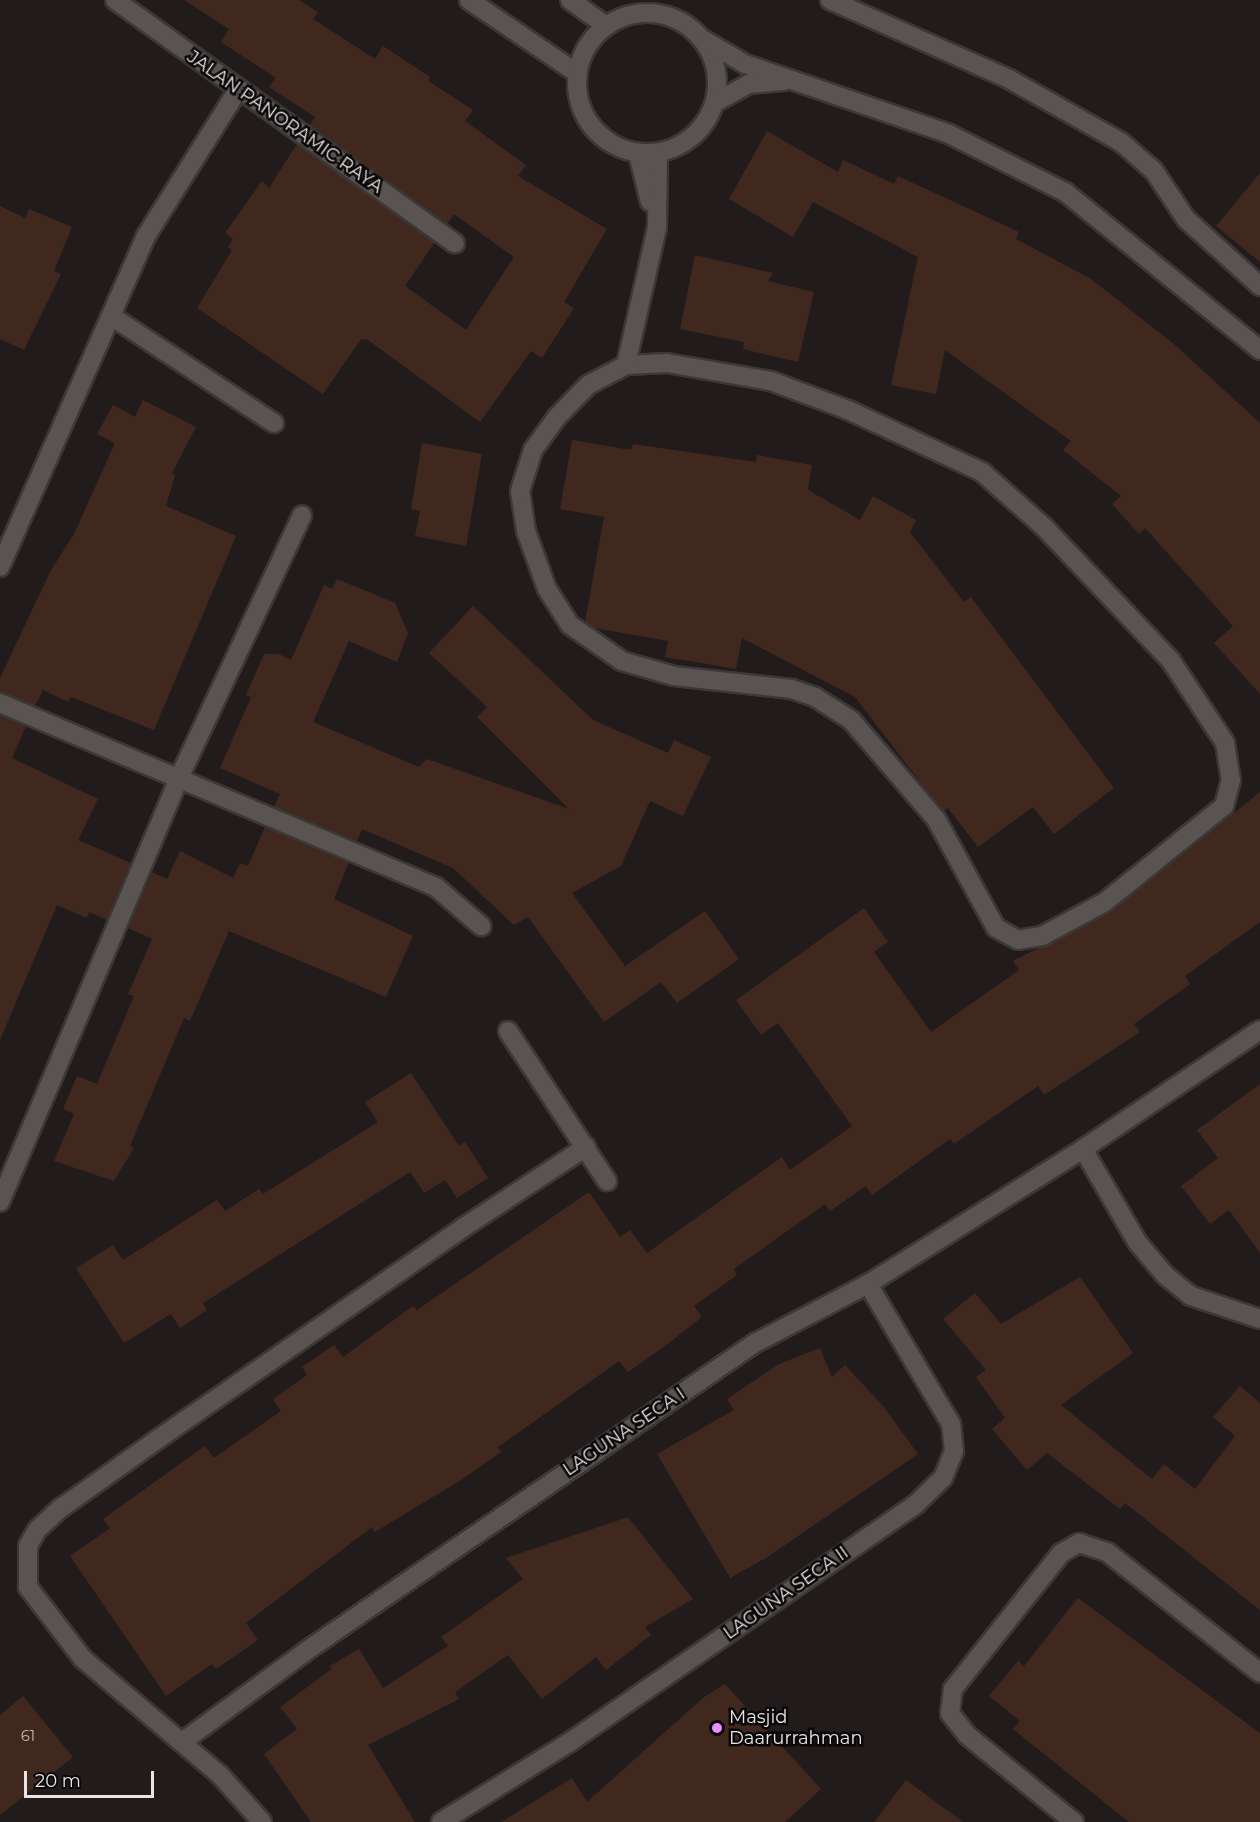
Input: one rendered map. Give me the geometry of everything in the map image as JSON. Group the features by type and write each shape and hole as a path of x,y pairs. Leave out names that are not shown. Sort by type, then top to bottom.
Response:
{"street":[{"name":"JALAN PANORAMIC RAYA","path":"115,0 455,243"},
{"path":"469,0 577,73"},
{"path":"570,0 605,25"},
{"path":"830,0 966,58 1122,142 1154,171 1186,219 1260,286"},
{"path":"704,40 714,59 718,81 716,102 708,121 694,136 677,147 658,153 638,153 601,137 586,118 577,96 577,73 586,46 605,25 625,15 646,12 668,15 688,25 704,40 745,64 949,134 1065,192 1260,350"},
{"path":"716,102 749,84 788,80"},
{"path":"0,567 146,236 238,90"},
{"path":"638,153 657,227"},
{"path":"626,365 667,363 771,381 848,410 982,472 1045,528 1172,661 1225,743 1232,780 1224,806 1106,902 1042,936 1018,940 996,928 936,819 851,720 815,697 792,689 674,676 622,661 570,625 543,579 526,531 520,491 533,450 556,417 588,385 626,365 657,227 658,153"},
{"path":"111,316 274,423"},
{"path":"0,1202 179,778 302,515"},
{"path":"0,703 436,887 481,926"},
{"name":"LAGUNA SECA I","path":"182,1742 380,1600 755,1343 868,1284 1083,1149 1260,1030"},
{"path":"508,1031 607,1181"},
{"path":"262,1822 220,1775 83,1659 28,1587 28,1546 37,1530 158,1439 464,1227 586,1147"},
{"path":"1083,1149 1138,1243 1165,1275 1191,1296 1260,1319"},
{"name":"LAGUNA SECA II","path":"441,1822 570,1742 916,1504 943,1478 954,1451 951,1424 868,1284"},
{"path":"1074,1822 967,1735 950,1713 953,1689 1061,1553 1079,1543 1107,1552 1260,1673"}],"building":[{"path":"184,0 299,0 318,12 313,19 375,59 383,46 430,77 428,81 473,110 465,121 526,165 518,176 607,229 564,302 574,308 542,358 531,351 480,422 368,340 361,339 323,394 197,308 232,250 228,247 233,239 225,233 262,181 269,188 297,144 435,242 405,286 466,330 514,257 454,214 447,224 310,125 315,117 269,87 276,78 221,42 229,29"},
{"path":"767,131 838,172 843,160 894,184 898,176 1019,232 1016,239 1091,279 1175,345 1260,423 1260,694 1214,643 1233,626 1145,528 1139,534 1112,504 1121,496 1063,450 1071,441 945,350 936,394 891,385 908,304 911,304 908,303 918,257 813,202 793,237 729,199"},
{"path":"1260,173 1260,262 1216,226"},
{"path":"0,206 25,218 29,209 72,227 54,271 61,274 24,350 0,339"},
{"path":"695,255 773,273 768,281 814,292 798,362 743,349 744,342 680,329"},
{"path":"143,400 196,427 172,473 175,475 166,506 236,536 154,730 71,697 68,702 43,690 35,706 0,692 0,678 51,570 74,534 115,443 97,434 113,405 135,417"},
{"path":"572,440 631,450 633,444 756,462 757,455 812,465 808,490 860,520 873,496 916,520 910,532 964,602 971,597 1114,788 1054,834 1033,807 978,847 948,808 944,811 934,800 855,697 742,638 736,669 665,657 668,641 594,628 585,622 604,517 560,509"},
{"path":"422,443 482,454 466,546 415,536 420,511 411,509"},
{"path":"337,579 395,603 408,633 397,662 349,641 313,722 419,767 427,759 569,809 477,717 487,707 429,653 473,606 593,720 668,753 674,740 711,757 683,816 650,801 621,866 572,893 625,966 705,911 739,959 677,1003 661,982 604,1022 528,917 514,925 453,868 362,829 357,841 274,807 280,794 220,768 251,697 246,695 264,654 279,654 291,660 324,585 332,589"},
{"path":"0,715 26,726 12,758 98,799 78,840 131,863 107,920 89,912 87,918 57,905 0,1040"},
{"path":"1260,792 1260,922 1185,976 1190,984 1134,1024 1140,1032 1044,1095 1038,1086 954,1144 950,1139 872,1195 866,1186 830,1211 825,1204 734,1269 737,1275 694,1306 702,1317 661,1349 628,1372 619,1361 498,1447 501,1452 461,1480 375,1532 372,1527 246,1623 258,1640 216,1669 212,1664 166,1696 70,1556 110,1528 103,1519 205,1446 214,1458 281,1411 273,1399 307,1375 302,1367 334,1345 343,1357 413,1306 417,1310 589,1192 620,1237 630,1230 647,1253 782,1157 790,1170 852,1126 778,1023 761,1035 736,1000 864,908 888,942 874,952 931,1032 1019,970 1013,961 1112,911"},
{"path":"265,827 349,862 334,899 413,936 386,997 229,931 190,1021 184,1018 130,1146 134,1148 114,1181 54,1161 74,1114 63,1109 77,1076 97,1084 134,996 128,994 152,939 128,928 152,872 167,879 180,851 233,878 240,863 248,866"},
{"path":"411,1073 459,1146 465,1142 488,1178 457,1198 445,1180 424,1193 410,1172 203,1303 207,1310 180,1328 171,1314 124,1343 76,1268 113,1245 123,1260 217,1200 225,1211 259,1189 263,1194 378,1122 365,1102"},
{"path":"1260,1084 1260,1253 1229,1210 1210,1224 1181,1186 1218,1158 1197,1130"},
{"path":"1080,1277 1133,1353 1061,1405 1152,1479 1164,1464 1195,1489 1235,1436 1213,1417 1240,1386 1260,1403 1260,1610 1125,1503 1120,1509 1047,1453 1027,1470 992,1429 1005,1418 976,1377 986,1370 943,1319 975,1293 1001,1324"},
{"path":"820,1348 832,1377 845,1365 883,1406 918,1454 766,1558 730,1578 657,1454 734,1410 727,1399 779,1364"},
{"path":"628,1517 693,1599 645,1627 651,1635 606,1670 596,1657 542,1699 508,1655 455,1692 459,1699 368,1745 415,1822 311,1822 264,1754 297,1729 280,1707 332,1669 330,1666 359,1649 383,1688 448,1646 441,1637 523,1579 506,1558"},
{"path":"1078,1598 1260,1733 1260,1822 1129,1822 1013,1729 1020,1721 989,1696 1018,1661 1024,1666"},
{"name":"Masjid Daarurrahman","path":"725,1684 821,1789 785,1822 501,1822 572,1778 587,1802 704,1697"},
{"path":"23,1696 73,1757 0,1815 0,1715"},
{"path":"906,1780 963,1822 874,1822"}],"place":[{"name":"Masjid Daarurrahman","path":"717,1728"}]}
